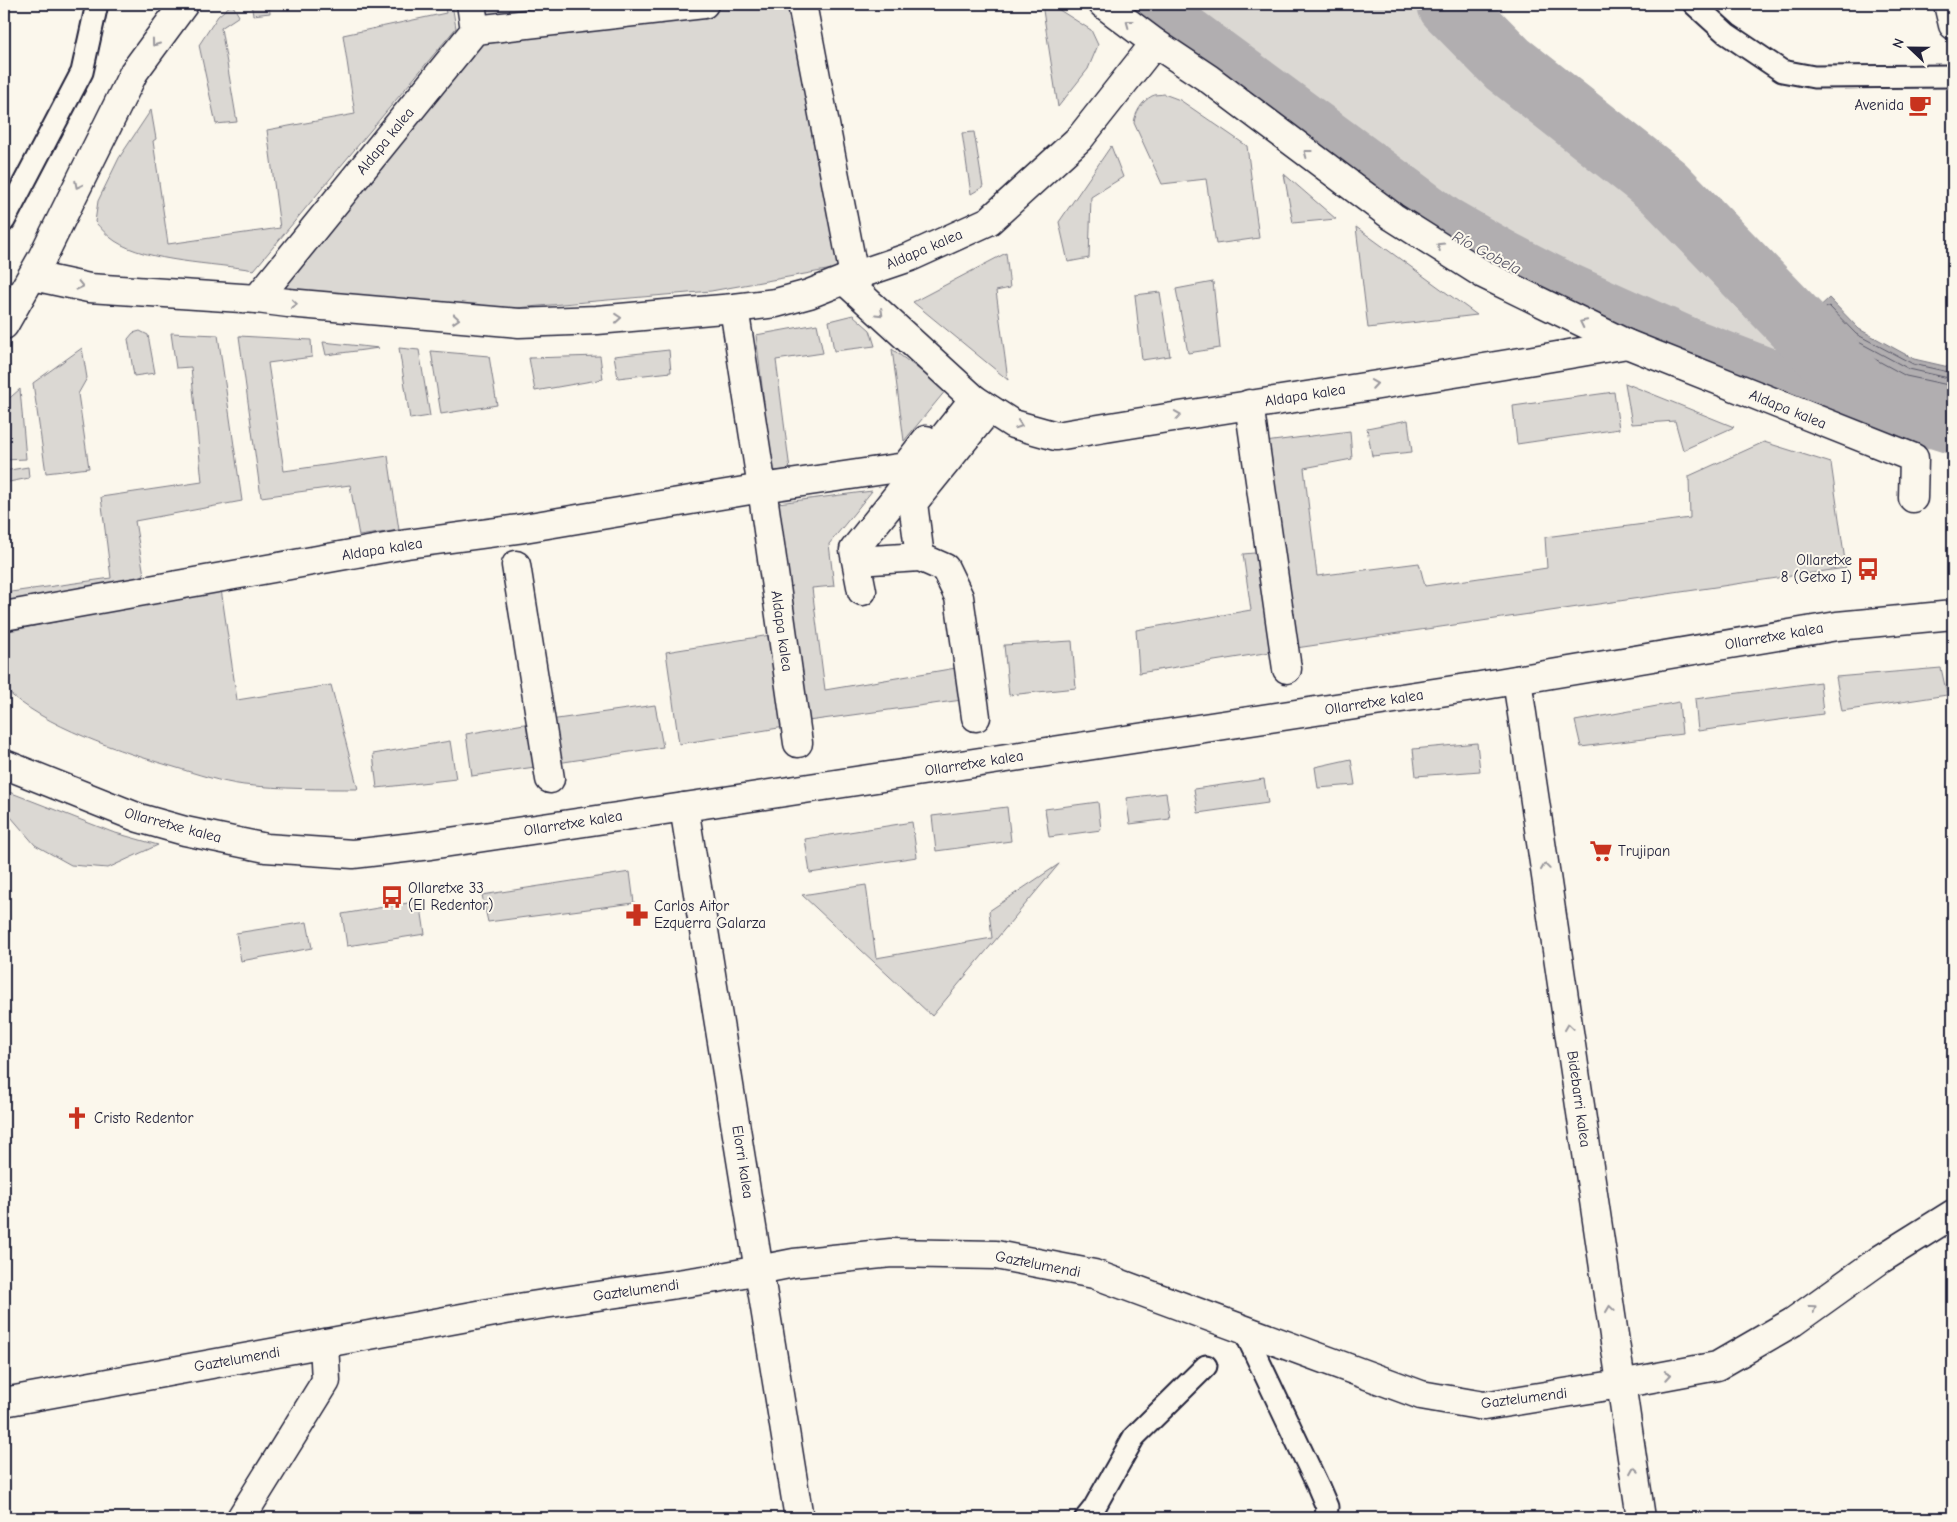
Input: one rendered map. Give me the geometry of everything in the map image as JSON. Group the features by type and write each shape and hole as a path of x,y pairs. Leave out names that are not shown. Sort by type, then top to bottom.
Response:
{"street":[{"path":"4,325 33,276 134,72 184,4"},
{"name":"Aldapa kalea","path":"257,299 473,17 704,4"},
{"path":"802,4 849,278"},
{"name":"Aldapa kalea","path":"1103,4 1155,43 1209,79 1393,217 1483,274 1627,344 1914,458 1912,498"},
{"path":"1948,4 1953,25"},
{"name":"Aldapa kalea","path":"33,276 89,288 257,299 519,323 597,320 776,303 809,294 910,257 989,221 1080,138 1155,43"},
{"name":"Aldapa kalea","path":"849,278 976,399 1013,424 1056,436 1249,404 1515,364 1627,344"},
{"name":"Aldapa kalea","path":"734,308 762,488 798,744"},
{"path":"920,557 913,504 976,399"},
{"path":"862,591 854,550 976,399"},
{"name":"Aldapa kalea","path":"4,616 407,544 518,529 762,488 904,467 976,399"},
{"path":"1249,404 1287,669"},
{"path":"872,560 920,557 945,568 959,597 976,717"},
{"path":"516,565 550,779"},
{"name":"Ollarretxe kalea","path":"4,764 138,818 185,831 266,848 354,854 430,845 684,807 1517,680 1837,626 1953,615"},
{"name":"Bidebarri kalea","path":"1517,680 1641,1518"},
{"name":"Elorri kalea","path":"684,807 799,1518"},
{"name":"Gaztelumendi","path":"4,1402 511,1309 794,1263 891,1253 996,1255 1094,1274 1421,1395 1484,1406 1717,1366 1793,1322 1881,1259 1953,1214"},
{"path":"242,1518 326,1381 324,1343"}],"lane":[{"path":"4,221 82,72 97,4"},
{"path":"1694,4 1727,34 1782,71 1814,77 1953,76"},
{"path":"1244,1330 1318,1486 1327,1507 1326,1518"},
{"path":"1094,1515 1134,1437 1206,1366"}],"shaded area":[{"path":"232,4 239,16 221,28 237,122 216,124 199,45 218,16"},
{"path":"251,4 269,4 270,13 253,15"},
{"path":"444,4 452,4 456,28 254,270 162,258 145,253 115,241 95,222 98,201 119,158 151,110 156,139 153,141 168,244 280,228 267,130 355,114 343,35 446,13"},
{"path":"481,4 633,4 483,20"},
{"path":"658,4 811,4 860,264 711,291 505,309 259,287 475,30"},
{"path":"1042,4 1050,4 1091,30 1098,45 1088,69 1058,107"},
{"path":"1137,4 1449,4 1508,64 1665,187 1882,412 1828,395 1762,378 1684,348 1560,292 1500,261 1441,227"},
{"path":"1164,94 1180,100 1247,146 1259,238 1216,244 1206,179 1162,184 1134,123 1137,111 1148,98 1153,95"},
{"path":"974,132 983,187 971,194 962,133"},
{"path":"1111,146 1123,177 1091,197 1089,258 1068,262 1059,222"},
{"path":"1284,174 1336,219 1293,223"},
{"path":"1356,227 1477,315 1368,328"},
{"path":"1006,253 1010,288 996,291 1008,380 913,302"},
{"path":"1213,282 1220,348 1188,353 1176,289"},
{"path":"1160,292 1170,356 1142,360 1135,295"},
{"path":"853,315 870,330 875,346 834,351 829,321"},
{"path":"817,324 823,353 776,360 790,470 772,471 756,335"},
{"path":"140,331 148,335 155,373 134,376 128,339 133,333"},
{"path":"171,333 218,335 242,501 135,521 144,575 84,596 4,607 4,593 111,578 101,497 202,482 191,367 176,368"},
{"path":"239,336 311,340 312,357 268,363 284,471 388,456 399,530 359,536 350,485 261,497"},
{"path":"323,342 379,348 326,355"},
{"path":"82,348 87,378 78,394 89,468 46,473 33,383"},
{"path":"399,348 419,350 430,416 410,419"},
{"path":"892,349 946,390 904,441"},
{"path":"669,350 671,372 618,378 614,356"},
{"path":"431,351 489,356 497,405 441,414"},
{"path":"600,356 603,379 535,391 529,358"},
{"path":"1625,383 1734,427 1683,450 1675,421 1632,424"},
{"path":"20,389 26,459 4,460 4,403"},
{"path":"1614,392 1619,429 1517,444 1513,406"},
{"path":"1408,420 1412,452 1372,456 1367,428"},
{"path":"1350,431 1352,459 1304,468 1317,576 1419,563 1425,586 1547,568 1545,537 1690,518 1689,476 1764,442 1831,463 1846,568 1296,648 1265,442"},
{"path":"28,467 29,478 4,483 4,471"},
{"path":"872,491 829,544 834,586 812,588 825,690 956,668 962,700 808,721 778,503"},
{"path":"1266,552 1277,651 1139,673 1136,630 1251,610 1243,554"},
{"path":"221,589 237,700 331,685 358,789 301,789 258,786 235,784 209,778 108,746 61,726 20,702 4,688 4,632"},
{"path":"770,635 785,727 679,744 666,652"},
{"path":"1072,641 1076,688 1009,695 1004,645"},
{"path":"1941,668 1947,695 1842,711 1836,677"},
{"path":"1820,682 1823,714 1698,731 1695,699"},
{"path":"1679,702 1682,734 1581,747 1575,721"},
{"path":"655,705 663,747 557,763 550,720"},
{"path":"536,722 542,766 472,776 466,734"},
{"path":"450,741 456,779 377,788 373,754"},
{"path":"1477,743 1480,771 1416,776 1413,749"},
{"path":"1351,759 1355,785 1318,788 1315,767"},
{"path":"1264,779 1268,803 1198,813 1194,789"},
{"path":"4,790 112,832 158,845 108,868 71,865 35,845 4,811"},
{"path":"1166,793 1170,819 1130,824 1126,798"},
{"path":"1098,802 1101,830 1049,837 1045,809"},
{"path":"1007,807 1011,841 936,851 932,816"},
{"path":"912,822 917,857 810,873 805,839"},
{"path":"1059,864 932,1016 802,895 866,885 876,958 992,938 989,911"},
{"path":"630,872 634,903 488,922 482,895"},
{"path":"420,901 425,934 347,946 342,914"},
{"path":"307,922 312,948 241,961 236,933"}],"water":[{"path":"1829,298 1859,329 1914,359 1953,368 1953,445 1762,378 1799,326"}],"waterway":[{"name":"Río Gobela","path":"1139,4 1441,227 1500,261 1560,292 1684,348 1762,378 1848,402"},
{"name":"Río Gobela","path":"1449,4 1508,64 1664,187 1882,412 1937,417 1953,422"}],"place":[{"name":"Avenida","path":"1920,105"},
{"name":"Ollaretxe 8 (Getxo I)","path":"1868,569"},
{"name":"Trujipan","path":"1601,851"},
{"name":"Ollaretxe 33 (El Redentor)","path":"392,897"},
{"name":"Carlos Aitor Ezquerra Galarza","path":"637,915"},
{"name":"Cristo Redentor","path":"77,1118"}]}
